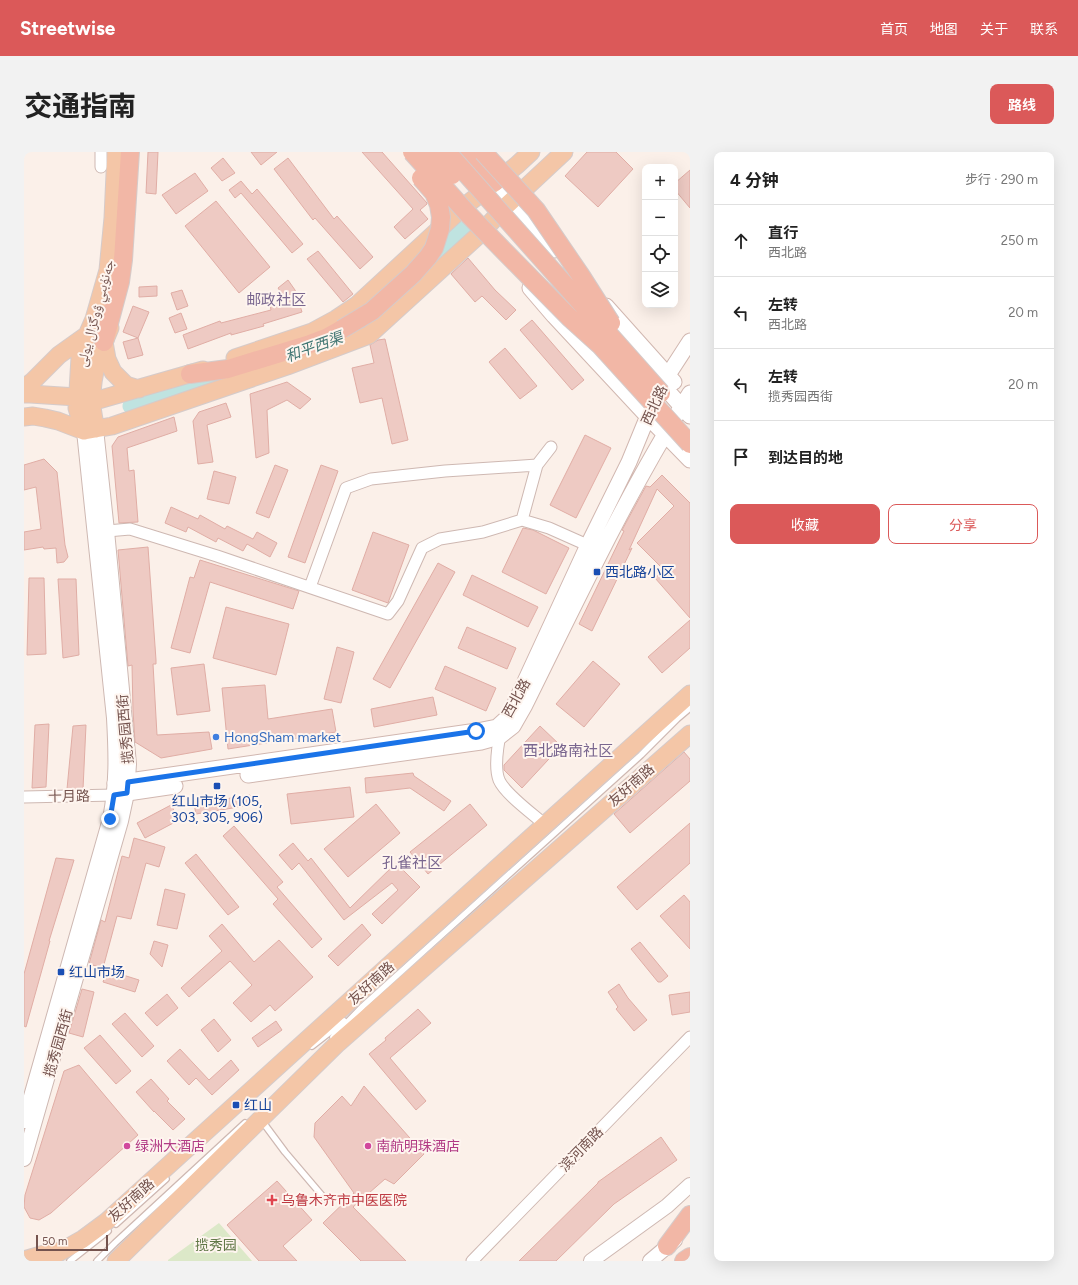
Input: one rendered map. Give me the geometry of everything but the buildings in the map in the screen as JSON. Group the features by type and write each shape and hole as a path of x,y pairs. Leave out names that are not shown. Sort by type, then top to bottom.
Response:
{"highway":[{"path":"104,342 120,282 125,240 130,152"},
{"path":"190,374 228,369 326,338 372,311 413,274 428,257 437,240 441,217 439,205 434,193 416,172 402,152"},
{"path":"412,152 499,246 569,317 600,345"},
{"path":"431,152 562,299 689,454"},
{"path":"447,152 690,427"},
{"path":"468,152 496,181"},
{"path":"485,152 536,210 581,276 639,368"},
{"path":"667,1246 690,1215"},
{"path":"684,1261 690,1257"}],"main road":[{"name":"جەنۇبىي ۋوگزال يولى","path":"90,430 82,401 80,357 94,319 108,270 113,218 116,152"},
{"path":"82,401 104,342 122,302 130,268 138,152"},
{"path":"409,152 465,205 485,228 554,316 668,430 689,454"},
{"path":"485,152 496,181 508,204 562,268 688,403"},
{"path":"24,409 30,407 98,400 190,374 312,332 336,319 357,305 465,205 532,152"},
{"path":"24,417 33,416 45,418 90,430 133,420 287,366 368,335 485,228 508,204 564,152"},
{"path":"24,388 59,355 87,335"},
{"name":"西北路","path":"121,788 481,742 500,737 513,726 525,705 595,548 650,412 666,380 690,341"},
{"path":"104,342 107,359 113,372 126,385 139,389"},
{"path":"24,394 82,401"},
{"name":"西北路","path":"121,788 497,727 509,716 595,548 668,430 688,403"},
{"name":"友好南路","path":"31,1259 69,1254 83,1239 106,1222 322,1028 544,824 690,694"},
{"name":"友好南路","path":"116,1261 256,1118 338,1043 690,734"}],"street":[{"path":"101,152 101,167"},
{"name":"揽秀园西街","path":"24,1121 110,819 129,764 107,531 90,430"},
{"name":"揽秀园西街","path":"24,1159 119,829 121,788 116,760 114,718 90,430"},
{"path":"522,520 537,465 551,447"},
{"path":"310,587 346,488 371,479 444,471 537,465"},
{"path":"107,531 130,529 217,556 388,614 398,601 422,548 440,539 483,532 522,520 549,528 595,548"},
{"path":"502,722 497,766 500,781 511,795 544,824"},
{"name":"十月路","path":"24,797 121,788"},
{"name":"滨河南路","path":"472,1261 690,1037"},
{"path":"591,1261 667,1206 690,1185"},
{"path":"650,1261 667,1246 690,1230"}],"lane":[{"path":"310,1048 363,1006 641,755 690,708"},
{"path":"330,1040 363,1006"},
{"path":"98,1261 115,1243 256,1118 325,1200"},
{"path":"69,1254 125,1216 170,1176"}],"green space":[{"name":"揽秀园","path":"219,1223 252,1261 168,1261 168,1260"}],"waterway":[{"name":"和平西渠","path":"427,265 463,230"},
{"name":"和平西渠","path":"131,406 238,373"}],"place":[{"name":"西北路小区","path":"597,572"},
{"name":"HongSham market","path":"216,737"},
{"name":"红山市场 (105, 303, 305, 906)","path":"217,786"},
{"name":"红山市场","path":"61,972"},
{"name":"红山","path":"236,1105"},
{"name":"绿洲大酒店","path":"127,1146"},
{"name":"南航明珠酒店","path":"368,1146"},
{"name":"乌鲁木齐市中医医院","path":"272,1200"}],"district":[{"name":"邮政社区","path":"276,300"},
{"name":"西北路南社区","path":"568,751"},
{"name":"孔雀社区","path":"412,863"}],"route":[{"path":"110,819 114,795 127,793 128,782 476,731"}]}
